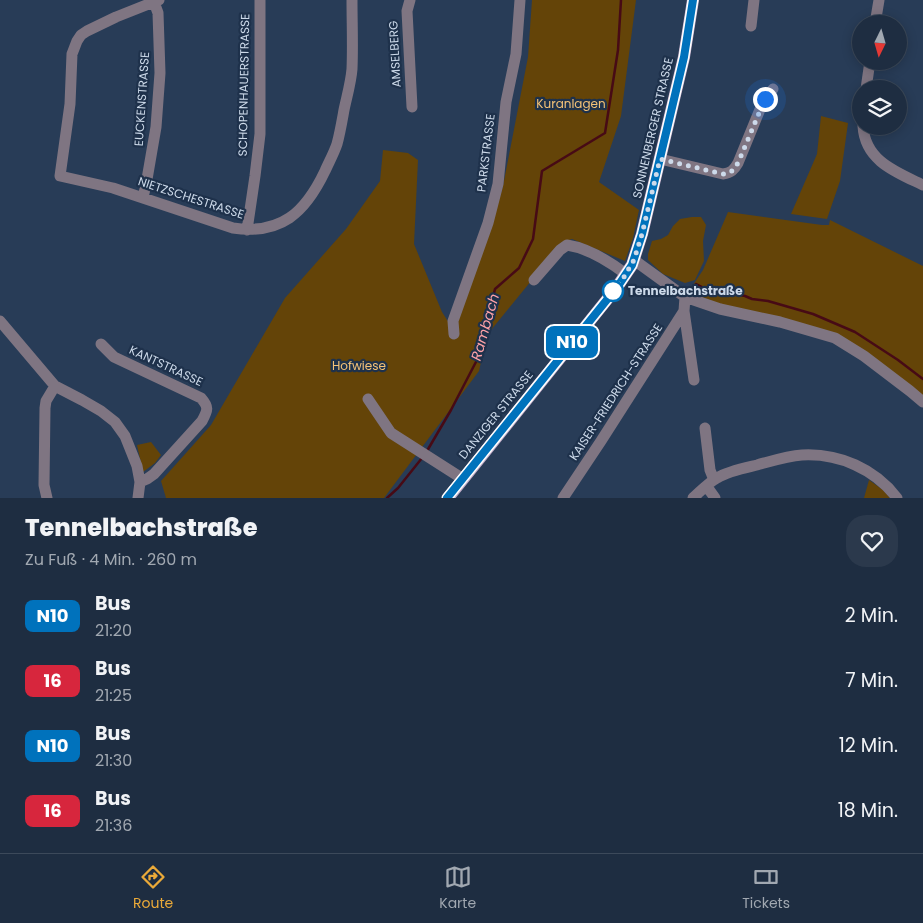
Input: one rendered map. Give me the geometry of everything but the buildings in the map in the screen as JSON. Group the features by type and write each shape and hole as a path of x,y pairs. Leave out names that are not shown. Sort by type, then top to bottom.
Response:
{"main road":[{"name":"SONNENBERGER STRASSE","path":"634,260 642,234 684,57 693,0"},
{"name":"DANZIGER STRASSE","path":"448,498 626,274 634,260"}],"street":[{"name":"SCHOPENHAUERSTRASSE","path":"247,230 260,134 260,0"},
{"name":"NIETZSCHESTRASSE","path":"157,1 87,31 77,40 72,54 70,104 60,176 113,188 233,228 247,230 262,229 279,224 292,217 310,199 333,154 337,145 352,70 352,0"},
{"name":"AMSELBERG","path":"410,0 407,12 412,107"},
{"name":"PARKSTRASSE","path":"454,334 453,321 488,223 498,184 506,102 516,54 520,0"},
{"path":"751,26 754,0"},
{"path":"876,15 879,0"},
{"name":"EUCKENSTRASSE","path":"142,197 146,185 156,127 160,73 157,1"},
{"path":"660,159 729,174 738,163 763,102 773,89"},
{"path":"865,135 874,156 884,164 923,185"},
{"path":"534,280 560,250 567,245 575,246 612,264 626,274"},
{"path":"634,260 685,298 720,309 780,322 836,338 864,356 923,402"},
{"name":"KAISER-FRIEDRICH-STRASSE","path":"563,498 684,310 685,298"},
{"path":"684,310 694,380"},
{"path":"0,321 55,386 101,411 115,422 125,436 132,452 140,482 138,498"},
{"name":"KANTSTRASSE","path":"100,344 114,357 201,398 206,403 207,413 202,421 154,474 140,482"},
{"path":"47,498 44,485 44,408 55,386"},
{"name":"DANZIGER STRASSE","path":"368,399 391,433 463,479"},
{"path":"705,428 712,475 710,483 714,498"},
{"path":"693,498 710,483 726,474 802,455 825,456 847,461 863,468 885,485 897,498"}],"green space":[{"name":"Hofwiese","path":"532,0 636,0 621,116 599,182 639,210 633,238 625,261 572,239 563,242 487,335 479,371 384,498 166,498 161,481 211,425 285,298 346,229 380,181 383,150 408,153 418,160 414,244 442,312 449,323 488,238 503,186 528,57"},
{"path":"821,116 848,123 840,181 827,219 791,214 817,154"},
{"path":"728,212 822,225 829,225 830,220 923,266 923,402 835,338 685,297 703,270"},
{"path":"701,217 706,225 703,241 704,261 695,280 685,283 663,274 648,260 648,254 652,241 668,235 680,219"},
{"path":"151,442 161,455 155,463 143,472 137,445"},
{"path":"869,480 883,490 890,498 864,498"}],"waterway":[{"name":"Rambach","path":"427,451 478,358 495,289 519,268 533,239 542,171 605,133 618,50 621,0"},
{"path":"696,284 712,292 729,293 768,301 813,314 855,332 923,379"},
{"name":"Rambach","path":"387,498 398,488 422,458"}],"bus line":[{"name":"N10","path":"447,498 618,286 632,265 639,246 679,79 689,32 693,0"}],"place":[{"name":"Tennelbachstraße","path":"613,291"}],"route":[{"path":"613,291 632,265 639,246 660,159 729,174 738,163 765,99"}],"park label":[{"name":"Kuranlagen","path":"571,104"}]}
